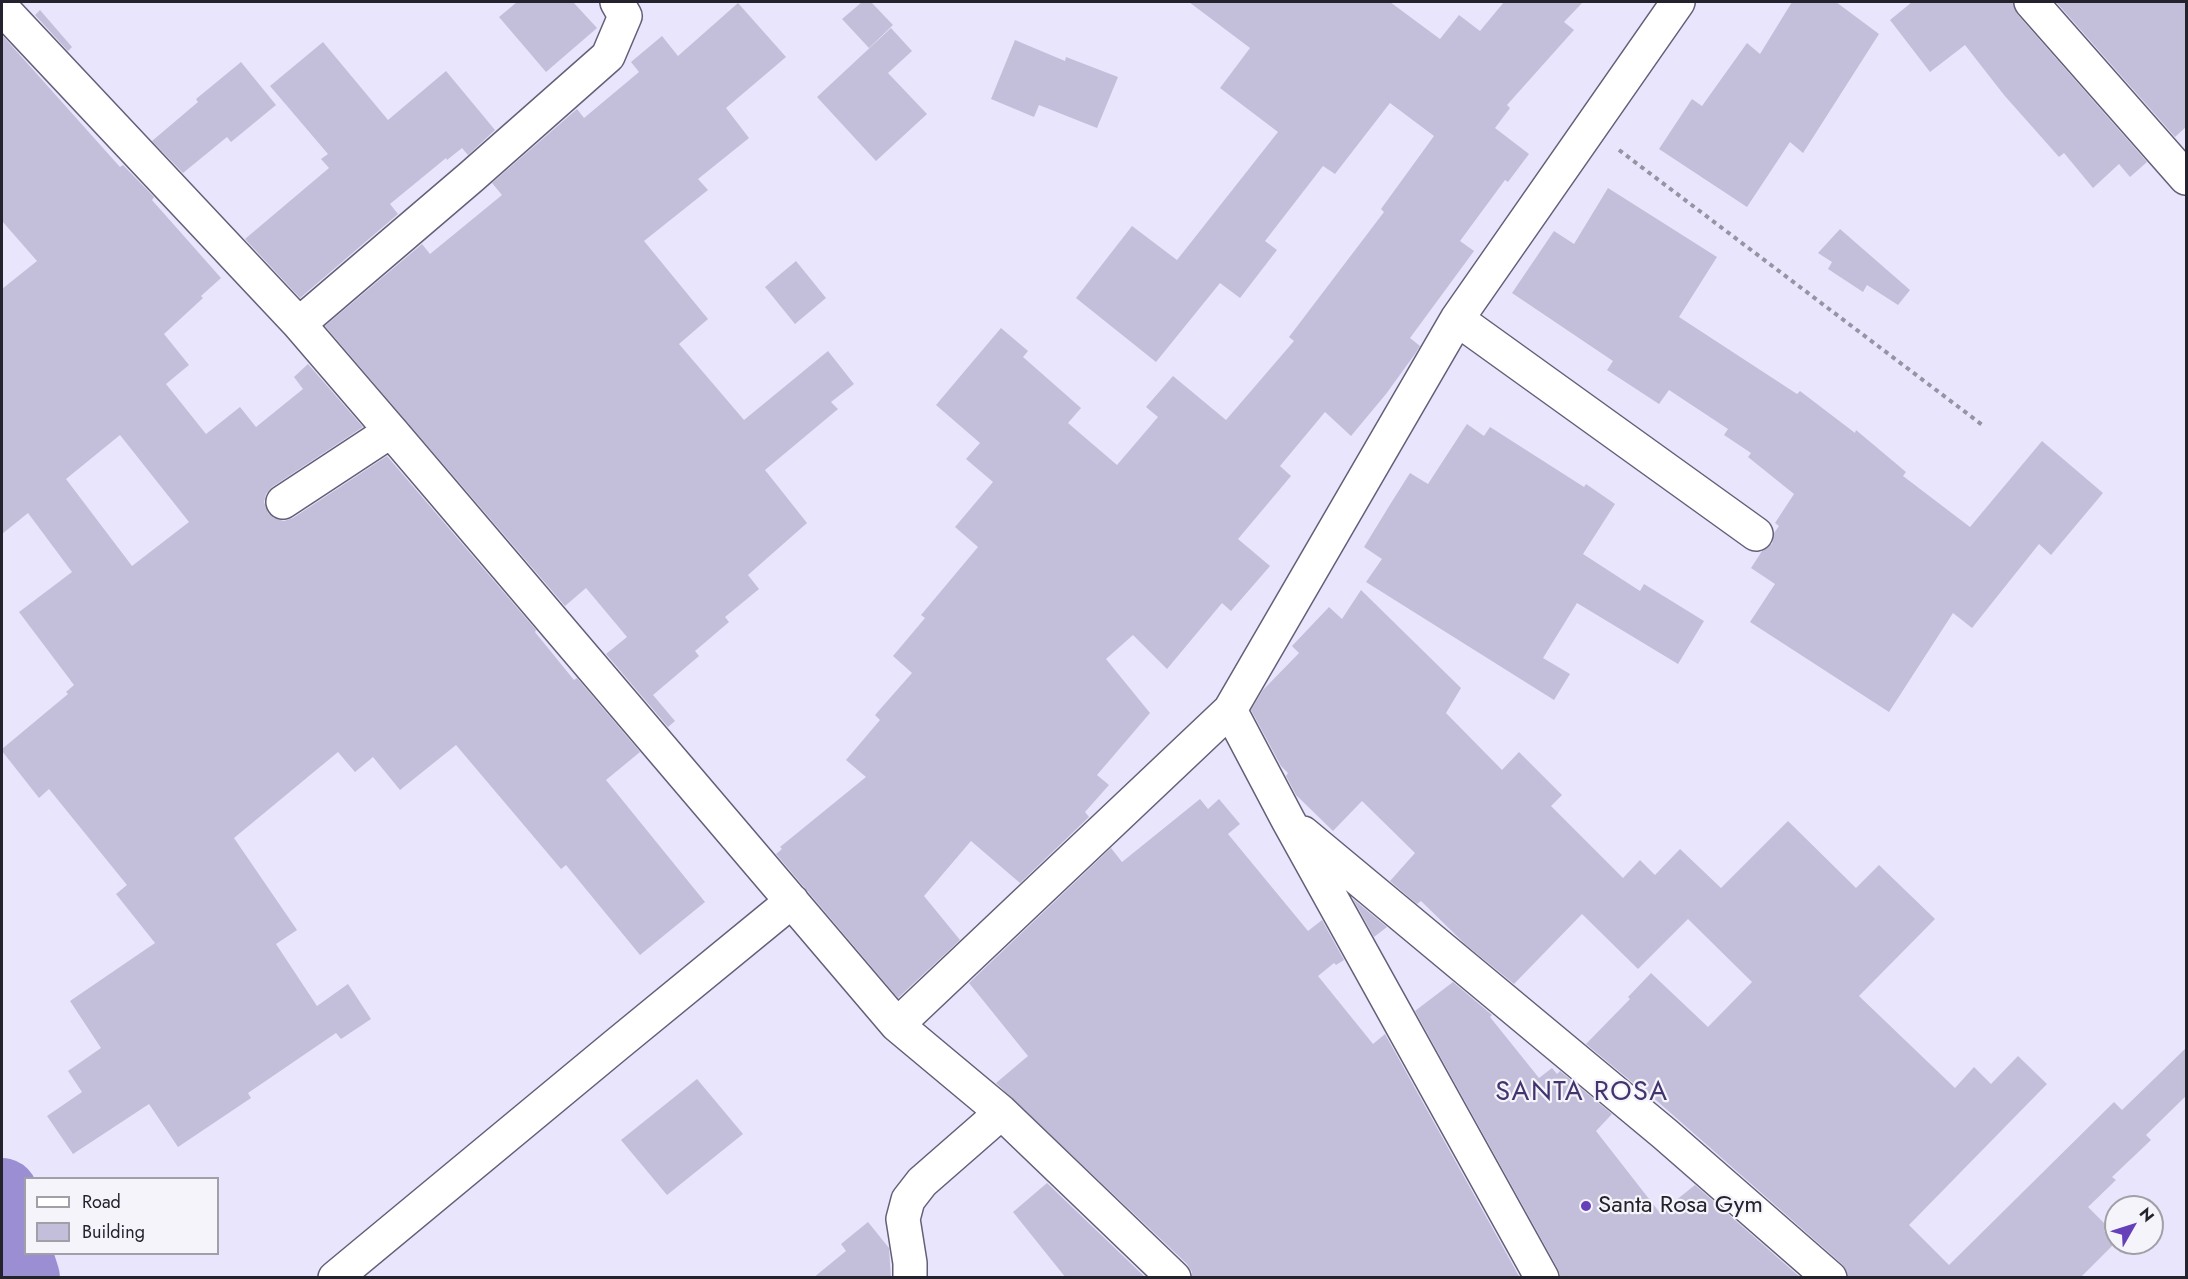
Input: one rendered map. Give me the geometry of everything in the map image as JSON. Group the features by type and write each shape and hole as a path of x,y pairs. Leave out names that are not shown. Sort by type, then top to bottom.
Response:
{"street":[{"path":"299,324 608,56 625,16 617,2"},
{"path":"897,1024 1230,710 1457,320 1678,2"},
{"path":"2031,2 2184,175"},
{"path":"2,8 299,324 897,1024 1001,1113 1168,1276"},
{"path":"1457,320 1756,534"},
{"path":"283,502 391,431"},
{"path":"1230,710 1288,820 1542,1278"},
{"path":"1288,820 1665,1134 1830,1278"},
{"path":"335,1278 792,902"},
{"path":"910,1278 903,1219 908,1200 922,1182 1001,1113"}],"path":[{"path":"1590,128 1985,427"}],"building":[{"path":"517,2 573,2 597,28 546,72 499,17"},
{"path":"862,2 871,2 893,25 869,48 842,19"},
{"path":"1189,2 1390,2 1440,39 1459,15 1480,31 1504,2 1583,2 1564,22 1574,30 1507,105 1510,108 1495,128 1529,154 1508,182 1505,180 1460,241 1474,251 1410,338 1420,346 1415,354 1351,436 1325,412 1280,466 1291,476 1238,539 1270,566 1231,611 1222,603 1167,669 1133,635 1106,659 1150,713 1097,775 1109,785 1085,812 1089,817 1020,883 971,841 924,896 960,940 898,998 776,854 782,849 780,847 866,777 846,760 880,720 875,715 912,673 893,656 925,618 921,615 978,547 955,527 993,482 966,459 980,443 936,405 1001,328 1028,351 1023,357 1081,408 1068,423 1117,465 1158,417 1146,407 1173,376 1226,420 1294,341 1289,337 1384,212 1381,209 1434,136 1390,103 1335,174 1323,166 1265,241 1277,250 1240,298 1220,283 1156,362 1076,298 1132,226 1177,260 1278,132 1220,88 1250,48"},
{"path":"1792,2 1836,2 1879,34 1803,153 1790,142 1747,207 1659,149 1692,99 1702,106 1747,43 1760,54"},
{"path":"1912,2 2013,2 2017,14 2147,162 2130,177 2119,164 2093,188 2064,153 2059,157 2004,95 1965,45 1930,72 1890,20"},
{"path":"2056,2 2187,2 2187,126 2175,137"},
{"path":"738,3 786,57 726,108 749,138 698,179 708,190 644,241 708,319 679,344 744,420 828,351 854,384 831,402 838,409 765,470 807,523 748,575 759,589 725,617 729,622 695,651 699,656 653,695 675,721 668,727 606,654 627,637 586,588 565,606 325,326 422,244 430,254 502,195 492,183 577,109 584,118 639,72 631,62 662,36 678,56"},
{"path":"40,10 72,47 68,51 35,15"},
{"path":"891,28 912,51 888,73 927,114 876,161 817,97"},
{"path":"2,35 120,167 123,165 154,197 152,200 221,278 164,334 189,365 166,384 206,434 240,407 256,427 303,389 294,377 308,364 363,427 272,487 266,494 264,502 268,513 284,521 293,518 387,456 536,630 535,632 574,680 577,678 640,752 606,780 705,902 640,955 566,865 561,869 456,745 400,790 373,757 355,772 338,752 234,838 297,930 276,944 317,1006 348,984 371,1019 341,1039 336,1033 248,1093 251,1098 178,1147 149,1104 73,1154 47,1116 82,1092 68,1071 101,1048 70,1001 155,943 116,894 127,885 49,789 39,798 2,751 68,694 66,692 74,685 19,612 72,572 28,513 2,534 2,289 37,261 2,221","holes":["120,435 189,522 132,566 66,479"]},
{"path":"1015,40 1065,61 1066,57 1118,77 1097,128 1039,105 1034,117 991,99"},
{"path":"323,42 388,120 446,71 495,130 468,155 462,148 447,160 446,158 390,204 398,214 300,298 245,239 329,168 321,159 328,154 270,86"},
{"path":"241,62 276,105 231,142 227,137 183,173 152,141 198,102 196,99"},
{"path":"1608,188 1717,257 1679,317 1797,394 1800,391 1855,433 1856,430 1906,472 1903,476 1970,527 2042,441 2103,493 2051,555 2039,544 1972,628 1953,613 1889,712 1750,622 1775,584 1751,568 1762,551 1772,544 1774,533 1779,526 1775,523 1794,494 1748,457 1751,453 1724,435 1728,429 1669,390 1659,404 1607,370 1613,361 1512,293 1554,231 1574,244"},
{"path":"1840,229 1910,290 1898,305 1867,285 1863,292 1828,269 1832,262 1818,253"},
{"path":"796,261 826,298 795,324 765,287"},
{"path":"1467,424 1484,436 1490,427 1584,487 1586,484 1615,504 1583,554 1640,591 1644,584 1704,621 1678,664 1577,603 1543,658 1570,674 1554,700 1366,582 1382,559 1364,547 1410,473 1428,484"},
{"path":"1361,590 1461,688 1446,713 1502,770 1519,752 1562,795 1551,806 1623,878 1640,860 1655,875 1680,849 1721,888 1788,821 1856,888 1879,865 1935,919 1859,996 1955,1088 1974,1067 1991,1084 2018,1056 2047,1084 1909,1225 1949,1265 2114,1102 2122,1110 2187,1047 2187,1095 2146,1135 2151,1140 2112,1177 2116,1180 2088,1207 2104,1223 2104,1254 2080,1278 1848,1278 1847,1271 1842,1264 1640,1086 1638,1087 1586,1044 1630,999 1628,997 1651,973 1708,1027 1752,982 1688,919 1638,969 1582,914 1514,984 1465,944 1421,901 1417,904 1390,881 1415,853 1362,801 1333,831 1296,795 1286,776 1288,773 1281,766 1251,710 1263,690 1299,653 1292,646 1329,607 1342,619"},
{"path":"1200,799 1208,809 1219,799 1240,824 1228,834 1308,931 1322,920 1344,960 1336,965 1334,963 1318,976 1373,1044 1385,1034 1520,1278 1192,1278 1192,1272 1187,1264 996,1083 1028,1056 969,983 1111,848 1122,862"},
{"path":"1353,899 1387,927 1374,937"},
{"path":"1453,982 1492,1015 1490,1017 1539,1078 1552,1068 1557,1074 1560,1071 1612,1114 1596,1131 1660,1213 1695,1185 1801,1278 1561,1278 1415,1011"},
{"path":"697,1079 743,1134 667,1195 621,1140"},
{"path":"1047,1183 1146,1278 1066,1278 1013,1212"},
{"path":"868,1222 889,1248 891,1278 813,1278 846,1251 841,1244"}],"waterway":[{"path":"2,1194 7,1225 24,1278"}],"place":[{"name":"Santa Rosa Gym","path":"1586,1206"}],"district":[{"name":"SANTA ROSA","path":"1582,1093"}]}
